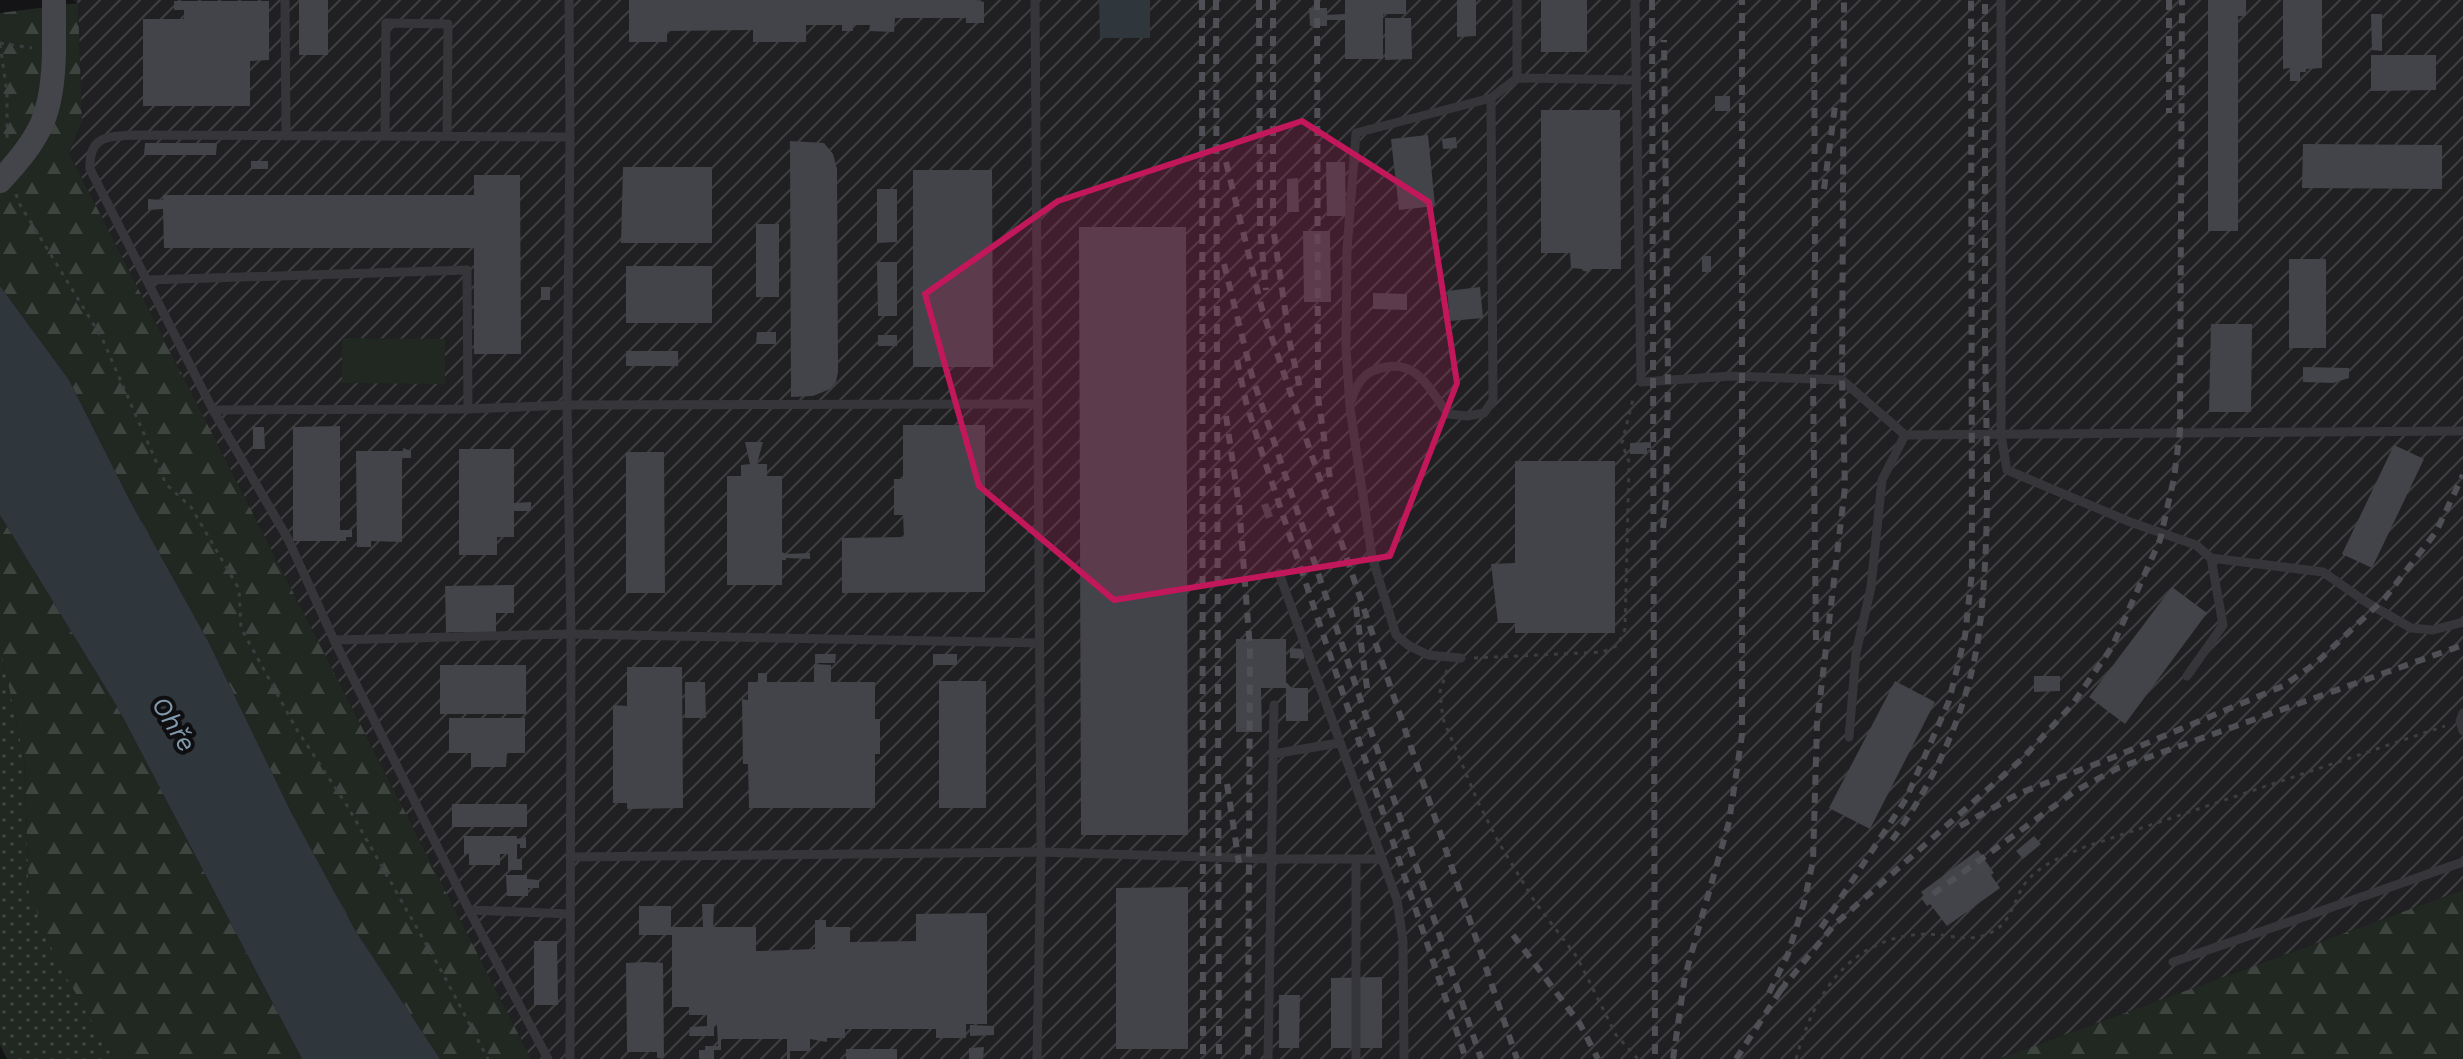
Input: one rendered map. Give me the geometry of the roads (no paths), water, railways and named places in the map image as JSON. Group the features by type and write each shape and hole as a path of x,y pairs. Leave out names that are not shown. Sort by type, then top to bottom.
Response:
{"street":[{"path":"8,186 45,118 53,89 44,50 54,0"}],"lane":[{"path":"285,0 286,136"},
{"path":"569,0 570,1059"},
{"path":"1035,0 1041,852 1037,1059"},
{"path":"1517,0 1517,78"},
{"path":"1635,0 1641,382 1732,376 1842,380 1905,435 2463,431"},
{"path":"2001,0 2001,435 2007,470 2130,522 2196,545 2211,558 2323,572 2411,628 2433,630 2463,622"},
{"path":"385,136 386,23 448,24 447,136"},
{"path":"1461,658 1428,655 1396,635 1372,557 1350,408 1346,348 1347,250 1356,133 1491,98 1517,78 1634,80"},
{"path":"1350,408 1355,388 1369,372 1388,365 1408,366 1448,414 1467,416 1484,413 1493,400 1491,98"},
{"path":"548,1059 469,910 334,640 288,539 213,410 90,169 90,158 98,142 106,137 131,135 570,137"},
{"path":"148,280 467,270 468,409"},
{"path":"213,410 468,409 567,405 1037,404"},
{"path":"1849,737 1856,653 1871,587 1882,480 1905,435"},
{"path":"2187,676 2223,625 2211,558"},
{"path":"1279,573 1397,900 1403,941 1404,1059"},
{"path":"334,640 571,634 1039,643"},
{"path":"1268,1059 1274,705"},
{"path":"1273,754 1339,743"},
{"path":"570,857 1041,852 1380,859"},
{"path":"1356,860 1356,1059"},
{"path":"2173,962 2463,862"},
{"path":"469,910 570,914"}],"water":[{"path":"1099,0 1150,0 1150,38 1100,38"},
{"name":"Ohře","path":"0,286 69,380 129,499 208,641 291,812 355,930 440,1059 302,1059 118,708 0,515"}],"railway":[{"path":"1202,0 1203,1059"},
{"path":"1216,0 1219,1059"},
{"path":"1259,0 1260,229 1266,290"},
{"path":"1273,0 1273,227 1290,344 1300,388"},
{"path":"1317,0 1318,397 1330,478"},
{"path":"1652,0 1655,1059"},
{"path":"1673,1059 1685,976 1729,822 1742,735 1742,0"},
{"path":"1814,0 1816,640"},
{"path":"1769,993 1788,954 1813,861 1817,724 1845,487 1842,380 1844,0"},
{"path":"1821,928 1906,799 1949,701 1965,636 1972,572 1971,0"},
{"path":"1892,840 1924,791 1950,738 1969,681 1980,624 1986,553 1987,482 1985,0"},
{"path":"2169,0 2169,113"},
{"path":"1780,991 1834,925 2022,759 2072,705 2112,647 2160,540 2174,478 2180,431 2182,0"},
{"path":"1663,528 1668,378 1664,40"},
{"path":"1824,189 1835,106"},
{"path":"1226,162 1262,309 1517,1059"},
{"path":"1224,264 1252,376 1481,1059"},
{"path":"1237,360 1263,456 1466,1059"},
{"path":"1226,416 1239,505 1250,649 1248,1059"},
{"path":"1960,826 2020,793 2283,686 2316,663 2385,598 2436,532 2463,475"},
{"path":"1356,607 1368,695"},
{"path":"1933,894 2075,791 2118,768 2463,645"},
{"path":"1227,784 1239,863"},
{"path":"1513,935 1580,1024 1598,1059"},
{"path":"1736,1059 1786,982"}]}
